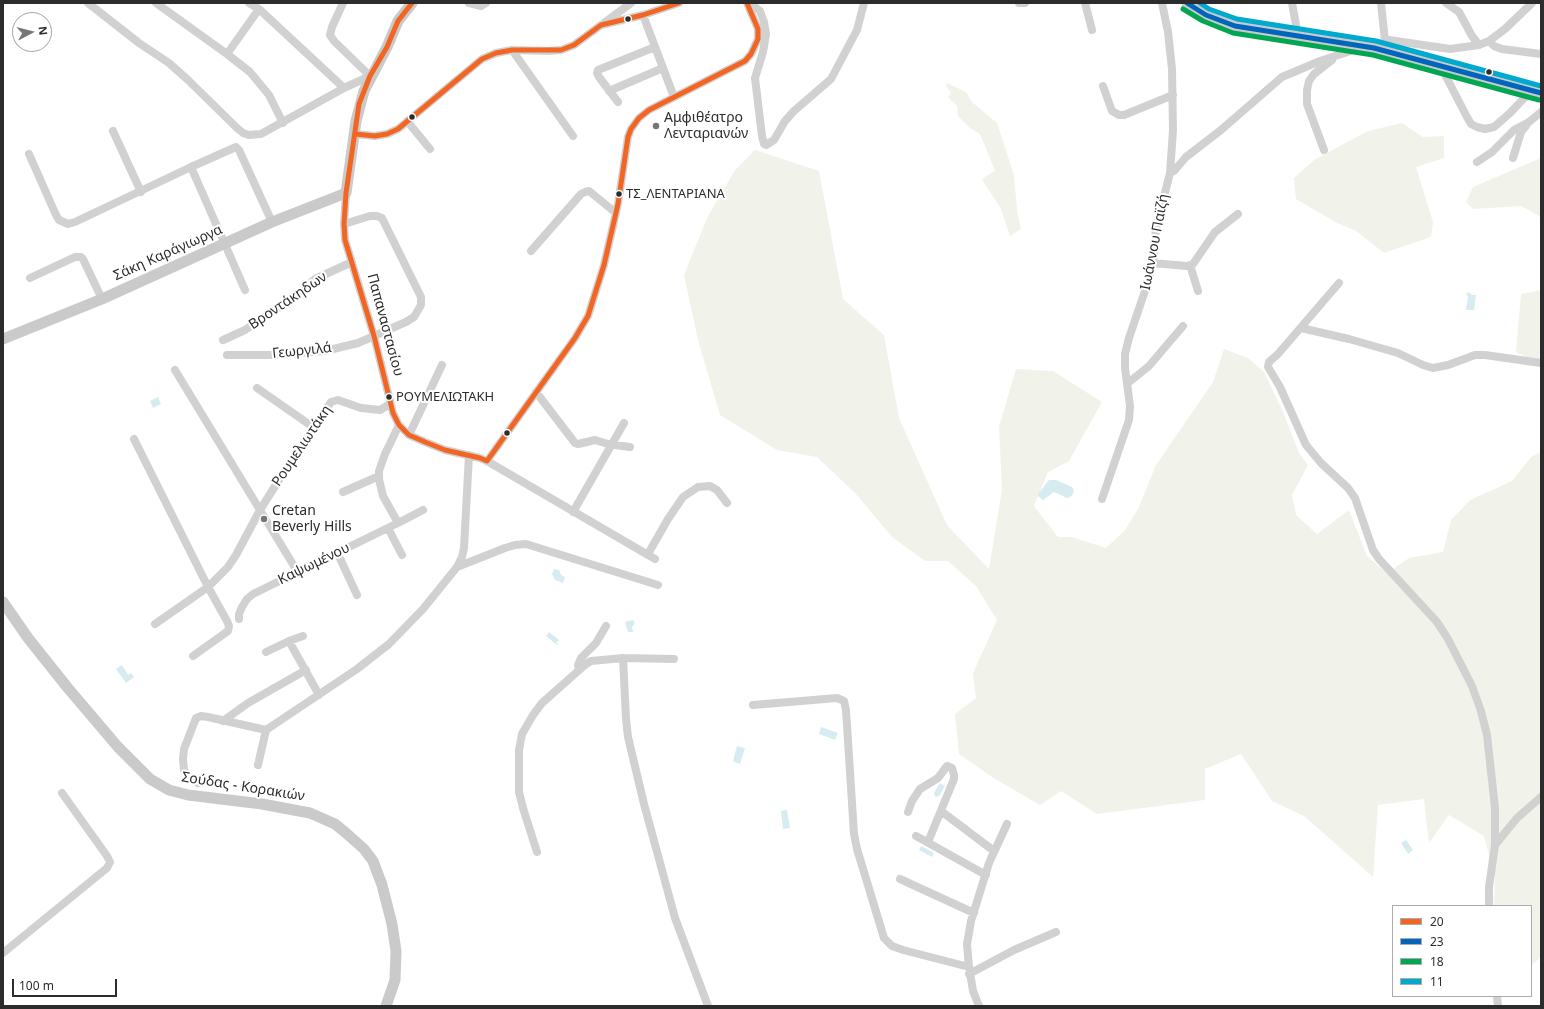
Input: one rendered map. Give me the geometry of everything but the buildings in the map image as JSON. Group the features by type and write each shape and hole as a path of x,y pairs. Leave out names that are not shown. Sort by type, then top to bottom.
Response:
{"main road":[{"name":"Παπαναστασίου","path":"346,193 360,104 370,76 382,56 398,21 412,3"},
{"path":"1187,3 1206,15 1236,26 1369,47 1536,92"},
{"name":"Σάκη Καράγιωργα","path":"3,339 102,299 272,222 346,193"},
{"name":"Σούδας - Κορακιών","path":"3,602 28,638 71,692 118,747 150,779 169,790 188,795 262,804 310,813 335,824 364,849 373,861 382,885 392,924 396,951 395,980 386,1006"}],"street":[{"path":"88,3 139,43 168,63 188,80 243,133 249,135 261,134 344,88 370,76 334,42 330,35 343,3"},
{"path":"156,3 228,54 250,72 264,87 283,123"},
{"path":"249,3 259,9 344,88"},
{"path":"470,3 481,6 486,3"},
{"path":"355,134 375,136 387,134 398,129 482,59 496,53 512,50 561,50 574,45 630,3"},
{"path":"601,25 643,15 679,3"},
{"path":"748,4 760,11 766,34 763,52 755,78 762,136 764,144 766,144 774,140 794,111 831,79 857,30 864,3"},
{"path":"1019,3 1025,3"},
{"path":"1085,3 1092,30"},
{"name":"Ιωάννου Παϊζή","path":"1102,499 1128,426 1130,412 1128,383 1125,368 1127,346 1146,291 1153,263 1156,228 1170,173 1173,130 1173,95 1170,54 1162,3"},
{"path":"1165,18 1169,3"},
{"path":"1292,3 1298,36"},
{"path":"1381,3 1385,41"},
{"path":"1446,3 1459,12 1472,36 1479,45"},
{"path":"1170,173 1174,172 1186,157 1221,130 1282,77 1314,63 1385,41 1396,41 1450,49 1479,45 1489,41 1505,29 1532,3"},
{"path":"487,461 576,338 588,316 604,265 616,213 628,137 631,129 639,118 649,110 745,61 751,54 758,39 758,29 748,4"},
{"path":"228,54 259,9"},
{"path":"643,15 674,97"},
{"path":"1489,41 1502,49 1541,54"},
{"path":"618,102 599,77 597,73 598,70 655,47"},
{"path":"512,50 573,136"},
{"path":"1324,150 1307,104 1307,90 1309,81 1314,74 1326,63 1344,54"},
{"path":"1440,65 1471,124 1477,127 1485,129 1494,127 1536,92"},
{"path":"609,91 663,68"},
{"path":"1103,86 1112,111 1119,115 1124,115 1173,95"},
{"path":"1512,158 1520,132 1541,112"},
{"path":"407,121 430,150"},
{"path":"1477,162 1492,152 1514,130 1529,122"},
{"path":"113,131 141,192"},
{"path":"28,154 56,215 63,223 68,224 141,192 236,147 239,150 272,222"},
{"path":"191,167 245,290"},
{"path":"531,250 581,194 585,192 589,191 616,213"},
{"name":"Παπαναστασίου","path":"346,193 344,224 345,240 374,336 392,413 399,425 409,435 445,450 469,455 487,461 573,512 652,556 668,519 684,497 692,490 698,487 710,486 717,490 727,503"},
{"path":"1153,263 1184,266 1190,265 1196,261 1214,232 1238,214"},
{"name":"Γεωργιλά","path":"227,355 313,353 358,343 414,317 421,304 421,297 382,218 370,216 344,224"},
{"path":"30,278 75,257 81,257 102,299"},
{"name":"Βροντάκηδων","path":"224,340 245,330 272,311 287,304 315,279 352,262"},
{"path":"1190,265 1198,291"},
{"path":"1339,283 1278,354 1269,362 1269,368 1283,393 1306,445 1321,463 1348,488 1355,498 1373,550 1437,622 1448,639 1472,686 1481,711 1487,735 1495,808 1496,845 1489,905"},
{"path":"1128,383 1149,366 1183,326"},
{"path":"1301,328 1349,339 1398,353 1433,368 1448,365 1475,355 1541,363"},
{"path":"409,435 442,365"},
{"path":"175,370 297,571"},
{"path":"257,388 313,427"},
{"path":"536,392 575,443 578,444 595,440 630,447"},
{"name":"Ρουμελιωτάκη","path":"155,624 208,587 219,577 236,555 260,510 313,427 331,402 338,400 361,408 380,410 390,404"},
{"path":"573,512 611,444 624,424"},
{"path":"398,523 383,496 380,486 379,471 385,454 399,425"},
{"path":"134,439 229,626 228,631 193,656"},
{"path":"258,765 266,730 357,669 389,644 423,609 457,567 462,557 464,548 469,455"},
{"path":"343,492 379,476"},
{"name":"Καψωμένου","path":"239,619 239,614 242,607 247,599 253,594 423,510"},
{"path":"388,528 402,555"},
{"path":"457,567 505,548 526,544 658,584"},
{"path":"337,552 357,595"},
{"path":"579,670 578,665 581,658 596,643 606,626"},
{"path":"266,652 288,641 303,636"},
{"path":"288,641 319,695"},
{"path":"624,658 628,737 644,804 675,918 708,1006"},
{"path":"537,852 520,792 519,750 522,734 533,715 542,703 579,670 586,664 596,659 674,659"},
{"path":"223,721 248,703 306,670"},
{"path":"753,705 837,698 844,701 846,704 854,834 857,849 884,938 892,946 969,970 1056,932"},
{"path":"198,783 187,775 184,770 183,759 184,750 196,718 201,716 266,730"},
{"path":"908,812 912,801 920,789 938,778 947,766 952,768 954,779 928,842"},
{"path":"3,953 107,868 110,862 62,793"},
{"path":"1496,845 1518,818 1541,797"},
{"path":"941,811 994,851"},
{"path":"979,1006 973,991 969,970 967,944 974,913 994,851 1007,824"},
{"path":"916,836 986,876"},
{"path":"900,879 974,913"}],"shaded area":[{"path":"947,83 966,92 972,102 997,123 1014,175 1017,210 1021,229 1010,236 1000,207 982,180 995,171 980,134 970,128 958,116 957,106 948,97 951,93 946,86"},
{"path":"1402,123 1423,137 1444,136 1444,158 1416,167 1433,222 1431,237 1384,253 1356,231 1335,222 1296,199 1294,178 1314,160 1368,131"},
{"path":"755,150 819,171 843,299 884,335 899,418 947,525 989,569 1002,489 999,427 1016,369 1053,371 1102,402 1069,461 1048,472 1034,506 1058,537 1072,537 1106,548 1125,530 1138,509 1156,465 1213,382 1224,349 1248,358 1264,372 1284,414 1299,453 1308,465 1292,495 1296,515 1317,534 1349,510 1367,556 1387,573 1409,558 1443,552 1451,520 1470,500 1512,481 1531,457 1541,452 1541,957 1532,965 1532,905 1494,905 1495,878 1484,836 1449,815 1429,843 1424,799 1378,805 1373,877 1304,816 1272,801 1241,754 1205,769 1205,800 1097,814 1061,791 1040,805 995,779 959,754 955,714 976,698 973,673 997,620 976,586 948,561 925,561 892,537 856,494 817,457 777,450 720,415 698,340 684,275 707,218 735,170"},
{"path":"1541,158 1541,217 1521,206 1473,209 1466,202 1473,187"},
{"path":"1541,290 1541,364 1516,352 1521,294"},
{"path":"1469,292 1472,295 1476,295 1474,310 1466,310 1468,297 1466,294"},
{"path":"158,397 161,404 153,408 150,401"},
{"path":"1049,480 1056,480 1072,487 1074,490 1072,496 1067,498 1054,492 1043,500 1038,496 1038,494"},
{"path":"554,569 559,570 561,575 565,577 563,583 555,580 552,574"},
{"path":"633,620 635,623 632,627 633,632 628,632 625,622"},
{"path":"549,632 559,640 556,643 558,644 557,645 546,636"},
{"path":"122,665 128,675 131,673 134,677 126,683 116,669"},
{"path":"821,727 838,733 835,740 819,734"},
{"path":"737,746 745,748 740,764 733,761"},
{"path":"940,783 945,786 939,796 935,797 934,793"},
{"path":"787,810 790,828 783,829 781,811"},
{"path":"1406,840 1413,850 1408,854 1401,843"},
{"path":"921,846 934,853 932,857 919,850"}],"transit line":[{"name":"20","path":"412,3 398,21 387,47 370,76 359,104 346,193 344,224 345,240 374,336 393,413 399,425 409,435 425,442 445,450 487,461 575,338 588,316 604,265 618,204 628,137 631,129 639,118 649,110 745,61 751,54 758,39 758,29 747,3"},
{"name":"20","path":"355,134 375,136 387,134 398,129 482,59 496,53 512,50 561,50 574,45 601,25 643,15 679,3"},
{"name":"23","path":"1187,3 1206,15 1235,26 1374,48 1541,93"},
{"name":"11","path":"1200,3 1209,9 1237,19 1376,41 1541,86"},
{"name":"18","path":"1183,9 1203,21 1233,33 1373,55 1539,100"}],"place":[{"name":"Αμφιθέατρο Λενταριανών","path":"656,126"},
{"name":"ΤΣ_ΛΕΝΤΑΡΙΑΝΑ","path":"619,194"},
{"name":"ΡΟΥΜΕΛΙΩΤΑΚΗ","path":"389,397"},
{"name":"Cretan Beverly Hills","path":"264,519"}]}
